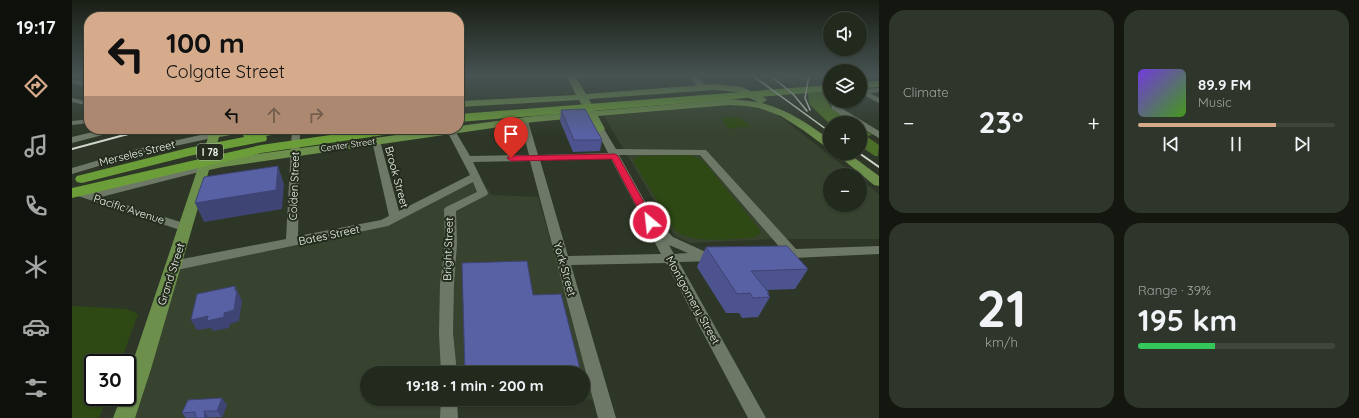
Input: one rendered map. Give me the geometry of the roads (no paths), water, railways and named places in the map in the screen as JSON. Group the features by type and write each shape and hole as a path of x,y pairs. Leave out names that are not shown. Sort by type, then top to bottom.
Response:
{"highway":[{"path":"464,113 683,96"},
{"path":"464,118 737,96"},
{"path":"464,108 543,100"},
{"path":"464,126 576,113 592,114"},
{"path":"72,177 167,152 258,134"},
{"name":"I 78","path":"72,182 194,151 289,134"},
{"name":"I 78","path":"72,186 130,170 203,154 279,139 326,134"},
{"path":"72,192 227,155 339,134"}],"main road":[{"path":"464,104 602,96"},
{"path":"730,102 737,97 736,96"},
{"path":"753,96 782,110 823,139"},
{"name":"Montgomery Street","path":"582,97 600,129"},
{"name":"Center Street","path":"464,126 730,102 748,102 768,106 806,126"},
{"name":"Grand Street","path":"124,418 141,369 172,266 186,228 214,134"},
{"name":"Center Street","path":"204,168 222,163 376,142 418,134"},
{"path":"850,160 879,182"}],"street":[{"path":"72,100 84,103"},
{"path":"837,108 849,116"},
{"name":"York Street","path":"524,121 607,418"},
{"path":"72,129 81,122"},
{"path":"867,128 879,136"},
{"name":"Montgomery Street","path":"600,129 757,418"},
{"path":"72,140 95,134"},
{"name":"Merseles Street","path":"72,171 140,151 207,134"},
{"name":"Colden Street","path":"292,242 296,134"},
{"name":"Bright Street","path":"449,366 446,326 447,284 451,244 450,209 483,193 467,159 458,134"},
{"name":"Brook Street","path":"376,142 395,218"},
{"path":"467,159 703,152 793,254"},
{"path":"91,197 204,168"},
{"name":"Bates Street","path":"172,266 384,223 476,176"},
{"name":"Pacific Avenue","path":"72,192 186,228"},
{"path":"650,222 669,240 708,257"},
{"path":"770,255 879,250"},
{"path":"563,261 731,256"},
{"path":"449,406 449,418"}],"railway":[{"path":"780,96 823,127"},
{"path":"794,96 807,111"},
{"path":"805,96 810,110"},
{"path":"72,149 128,134"},
{"path":"867,159 879,167"}]}
